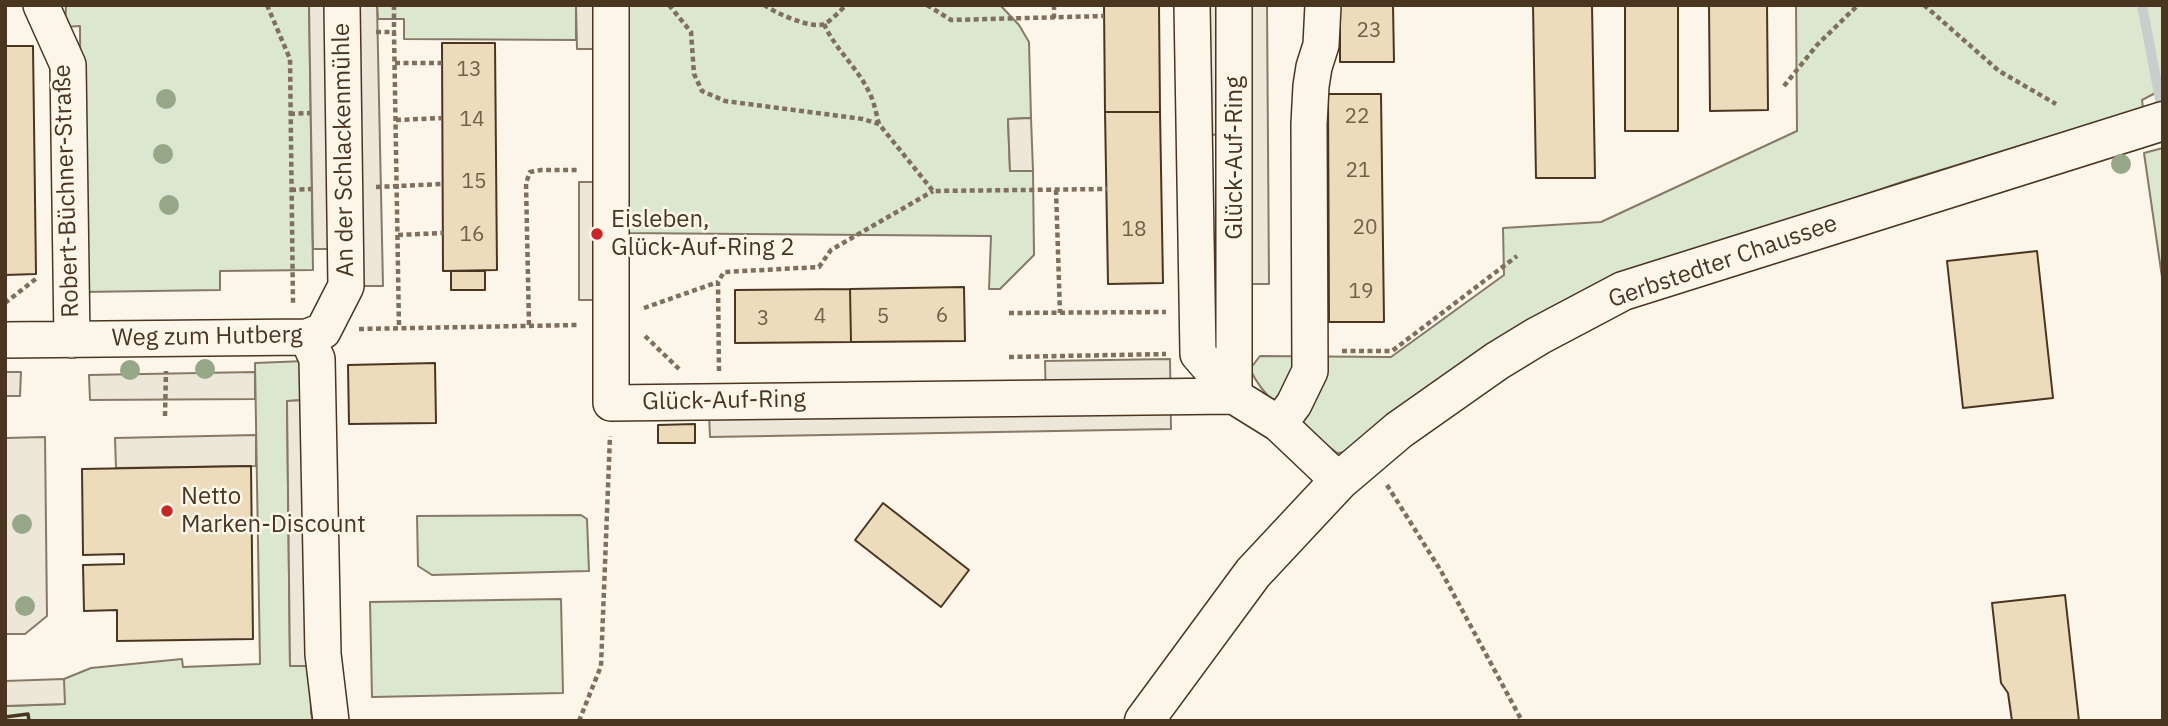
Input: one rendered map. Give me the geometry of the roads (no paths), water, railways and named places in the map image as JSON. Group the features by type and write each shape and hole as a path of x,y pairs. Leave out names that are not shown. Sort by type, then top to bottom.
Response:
{"main road":[{"name":"Gerbstedter Chaussee","path":"1144,721 1254,573 1339,481 1399,430 1497,361 1538,336 1623,291 2152,124"}],"street":[{"name":"Robert-Büchner-Straße","path":"41,5 68,65 72,340"},
{"name":"Glück-Auf-Ring","path":"611,5 611,403 1234,396 1234,5"},
{"path":"1192,5 1198,354 1234,396 1279,424 1339,481"},
{"path":"1279,424 1294,404 1310,371 1309,124 1314,66 1321,46 1323,5"},
{"name":"An der Schlackenmühle","path":"315,334 346,286 342,19"},
{"name":"Weg zum Hutberg","path":"5,340 166,339 315,334"},
{"path":"315,334 323,654 331,721"}],"waterway":[{"path":"2142,5 2163,115"}],"place":[{"name":"Eisleben, Glück-Auf-Ring 2","path":"597,234"},
{"name":"Netto Marken-Discount","path":"167,511"}]}
